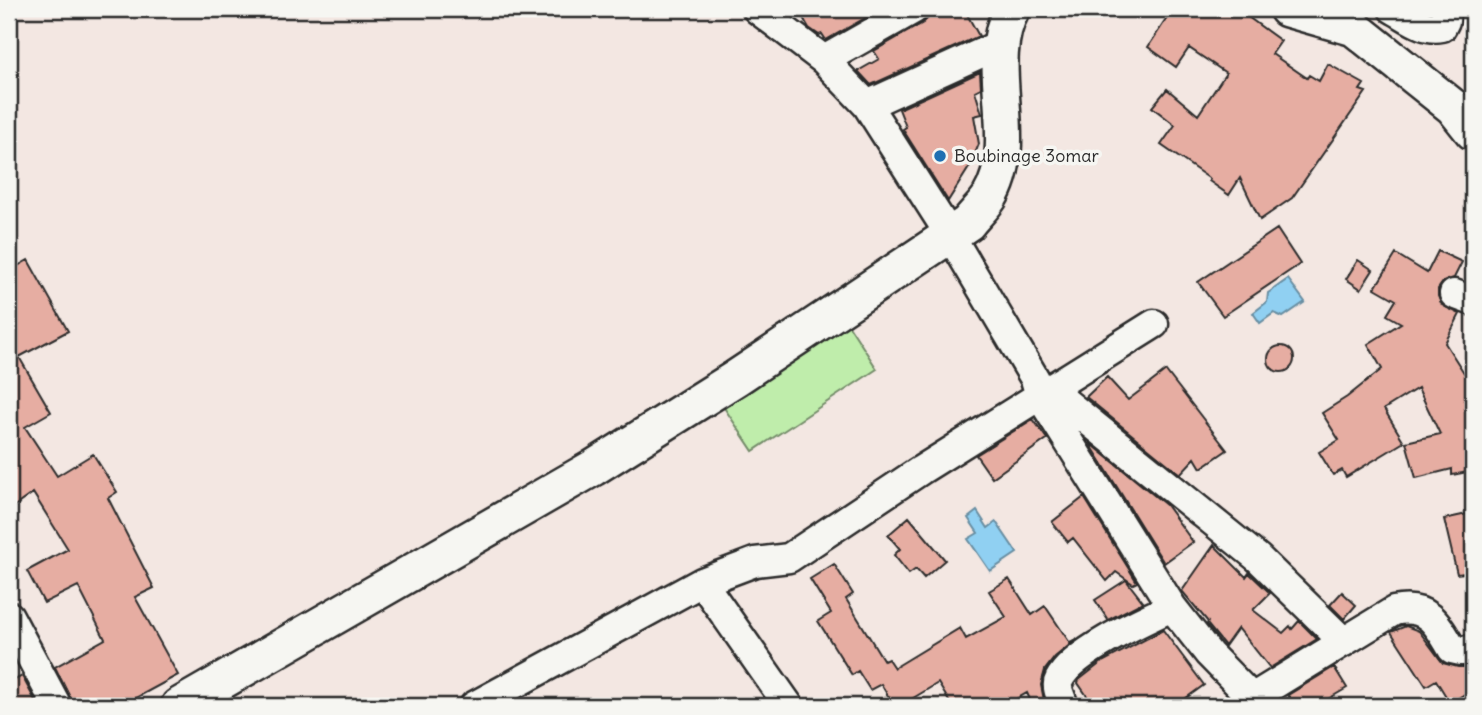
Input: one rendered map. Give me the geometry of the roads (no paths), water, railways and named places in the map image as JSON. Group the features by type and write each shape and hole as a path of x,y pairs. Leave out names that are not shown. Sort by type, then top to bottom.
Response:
{"street":[{"path":"824,60 914,9"},
{"path":"179,706 605,461 705,398 968,223 989,198 998,175 1003,144 1001,44 1006,20 1012,9"},
{"path":"1287,9 1354,28 1467,118"},
{"path":"1393,9 1423,26 1435,28 1442,27 1446,9"},
{"path":"767,11 824,60 867,105 950,236 1035,379 1040,396 1172,607 1246,702 1394,611 1405,608 1430,616 1451,649 1473,650"},
{"path":"867,105 1001,44"},
{"path":"474,706 702,582 755,562 789,558 921,470 1154,324"},
{"path":"1040,396 1064,401 1258,558 1344,642"},
{"path":"702,582 789,706"},
{"path":"1064,706 1059,680 1075,662 1126,628 1172,607"},
{"path":"9,616 57,706"}],"water":[{"path":"1288,279 1305,302 1283,317 1274,313 1260,323 1253,313 1267,302 1268,293"},
{"path":"977,511 988,528 996,522 1017,553 990,571 968,539 978,533 968,518"}],"place":[{"name":"Boubinage 3omar","path":"940,156"}]}
